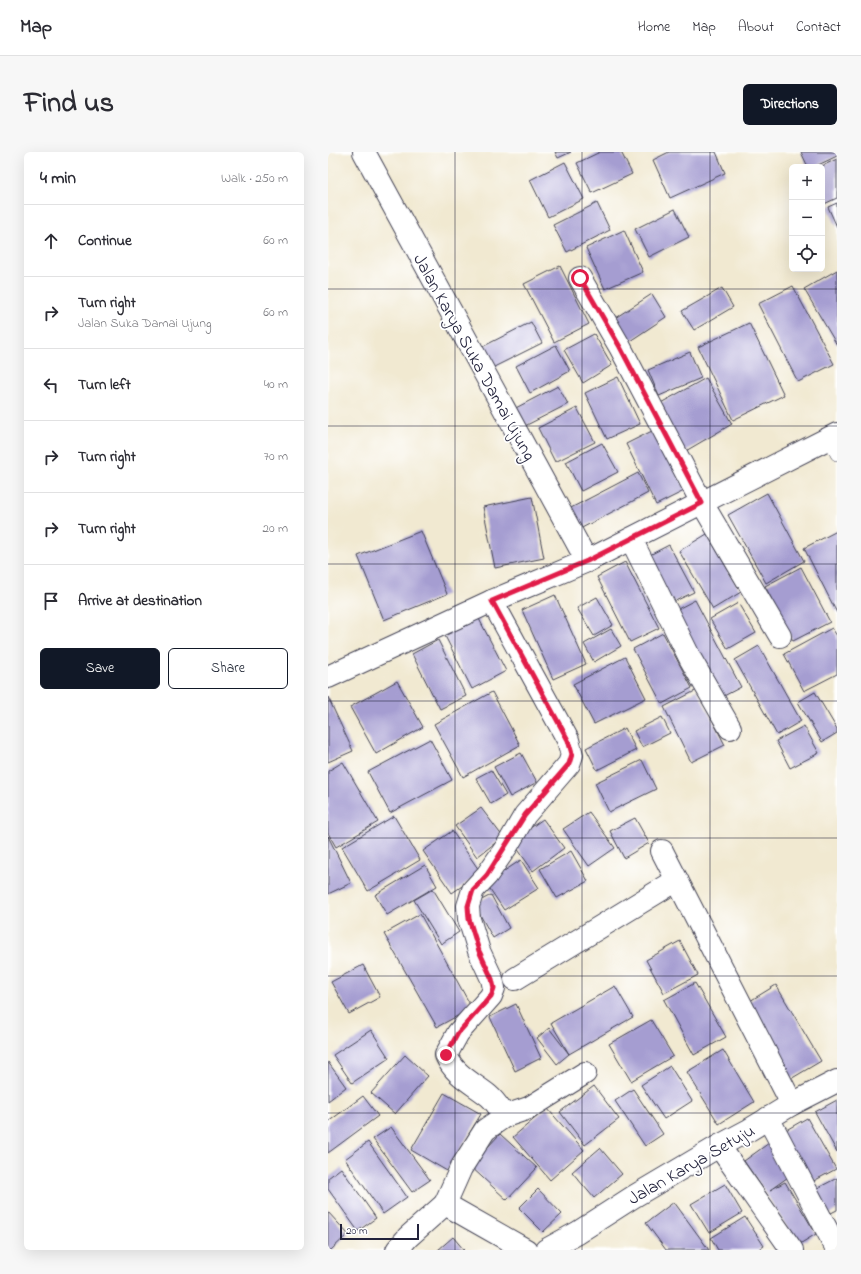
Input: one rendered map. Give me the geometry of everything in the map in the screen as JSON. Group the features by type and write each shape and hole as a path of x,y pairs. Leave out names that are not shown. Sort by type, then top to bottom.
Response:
{"street":[{"name":"Jalan Karya Suka Damai Ujung","path":"364,152 587,561"},
{"path":"580,278 620,347 702,503 780,636"},
{"path":"328,677 492,601 587,561 702,503 834,442"},
{"path":"631,539 691,660 730,728"},
{"path":"492,601 568,740 572,754 569,764 525,815 487,875 473,890 468,906 469,919 473,935 492,979 494,988 491,996 458,1033 446,1055 457,1073 490,1097 504,1116"},
{"path":"662,851 792,1104"},
{"path":"515,979 677,880"},
{"path":"398,1250 408,1237 445,1204 461,1168 485,1130 504,1116 529,1108 585,1073"},
{"name":"Jalan Karya Setuju","path":"546,1250 577,1233 632,1197 719,1146 792,1104 837,1081"},
{"path":"768,1118 837,1249"},
{"path":"719,1146 792,1250"},
{"path":"445,1204 526,1250"}],"building":[{"path":"555,152 571,152 558,158"},
{"path":"600,152 621,152 632,174 592,193 577,163"},
{"path":"669,152 716,152 725,173 670,198 653,160"},
{"path":"801,152 837,152 837,156 820,164 807,164"},
{"path":"837,159 837,198 825,204 825,200 825,165"},
{"path":"565,162 584,199 548,217 530,180"},
{"path":"597,203 610,230 567,252 553,225"},
{"path":"837,203 837,227 828,207"},
{"path":"675,209 689,237 649,257 635,229"},
{"path":"624,230 643,272 605,289 586,248"},
{"path":"560,266 589,324 554,342 524,284"},
{"path":"837,270 837,345 804,289"},
{"path":"793,286 834,364 798,382 758,304"},
{"path":"722,288 733,307 694,330 682,311"},
{"path":"652,294 666,317 627,343 612,320"},
{"path":"531,322 542,343 492,368 482,347"},
{"path":"749,323 784,395 733,420 698,347"},
{"path":"594,334 612,365 583,383 564,350"},
{"path":"556,345 570,371 530,393 516,366"},
{"path":"690,352 701,378 659,396 648,370"},
{"path":"618,377 640,424 607,439 585,393"},
{"path":"706,378 732,424 684,452 657,405"},
{"path":"558,386 568,404 519,429 510,411"},
{"path":"577,408 595,442 555,462 538,428"},
{"path":"656,429 686,490 656,505 626,444"},
{"path":"602,443 618,472 581,491 566,462"},
{"path":"638,473 648,493 578,530 567,510"},
{"path":"767,493 804,561 766,583 728,515"},
{"path":"532,497 544,558 495,568 483,507"},
{"path":"421,531 447,594 384,620 358,556"},
{"path":"837,531 837,613 804,548"},
{"path":"707,534 741,592 713,609 679,551"},
{"path":"669,545 694,592 667,605 644,558"},
{"path":"625,562 659,628 630,642 597,577"},
{"path":"801,567 830,622 793,641 765,586"},
{"path":"555,595 586,664 553,679 522,610"},
{"path":"597,597 613,625 594,636 577,608"},
{"path":"695,600 741,687 720,698 674,611"},
{"path":"738,603 756,633 728,649 710,619"},
{"path":"477,615 506,671 472,689 443,632"},
{"path":"832,628 837,636 837,674 804,691 784,654"},
{"path":"611,629 621,646 594,662 584,644"},
{"path":"663,633 692,688 662,704 633,649"},
{"path":"438,640 466,696 440,709 412,654"},
{"path":"759,646 801,721 777,735 735,660"},
{"path":"625,657 646,698 594,724 573,684"},
{"path":"397,681 423,727 376,754 350,707"},
{"path":"697,690 725,745 691,762 664,707"},
{"path":"492,692 520,745 463,777 434,724"},
{"path":"815,692 837,729 837,733 822,742 798,702"},
{"path":"328,697 353,751 328,762"},
{"path":"662,717 670,733 642,747 634,731"},
{"path":"804,726 819,753 790,768 776,741"},
{"path":"625,728 636,750 597,770 586,748"},
{"path":"430,739 452,780 390,813 368,772"},
{"path":"521,753 537,782 510,797 494,767"},
{"path":"642,760 656,789 609,812 595,783"},
{"path":"343,762 378,822 336,847 328,833 328,771"},
{"path":"491,770 506,795 491,804 476,778"},
{"path":"481,808 503,837 477,857 455,826"},
{"path":"589,812 615,848 589,866 563,829"},
{"path":"394,816 420,860 368,891 342,847"},
{"path":"635,818 649,843 624,858 610,831"},
{"path":"543,819 564,848 533,871 512,841"},
{"path":"452,831 481,873 452,893 423,851"},
{"path":"328,836 351,883 328,894"},
{"path":"571,851 588,881 557,898 540,869"},
{"path":"521,860 539,888 504,910 486,883"},
{"path":"425,865 437,886 387,915 375,895"},
{"path":"433,889 459,932 441,944 414,900"},
{"path":"491,895 509,928 493,938 474,904"},
{"path":"420,914 472,1008 437,1027 384,934"},
{"path":"680,941 698,975 664,993 646,960"},
{"path":"363,965 380,997 349,1014 331,982"},
{"path":"695,983 726,1037 694,1055 664,1000"},
{"path":"776,985 821,1061 789,1080 745,1004"},
{"path":"615,986 633,1017 569,1054 551,1023"},
{"path":"516,1004 541,1058 515,1071 490,1017"},
{"path":"651,1020 673,1056 631,1081 609,1044"},
{"path":"549,1028 569,1054 557,1064 537,1038"},
{"path":"371,1030 389,1058 352,1083 333,1055"},
{"path":"723,1050 754,1102 719,1124 687,1072"},
{"path":"405,1055 428,1076 395,1114 371,1093"},
{"path":"328,1062 346,1087 328,1101"},
{"path":"670,1066 692,1101 664,1119 641,1085"},
{"path":"594,1086 619,1119 585,1145 560,1112"},
{"path":"633,1089 663,1134 645,1146 615,1101"},
{"path":"444,1093 481,1114 447,1171 411,1150"},
{"path":"363,1096 378,1116 328,1153 328,1122"},
{"path":"837,1100 837,1152 815,1112"},
{"path":"547,1108 584,1150 550,1180 513,1137"},
{"path":"807,1118 836,1169 808,1184 781,1133"},
{"path":"391,1127 430,1180 412,1192 373,1139"},
{"path":"500,1134 537,1168 507,1200 470,1166"},
{"path":"368,1142 407,1197 383,1214 345,1159"},
{"path":"769,1143 791,1175 770,1190 785,1182 816,1234 798,1245 766,1193 744,1161"},
{"path":"600,1148 622,1174 594,1198 572,1172"},
{"path":"341,1168 376,1218 358,1231 328,1189 328,1178"},
{"path":"837,1178 837,1210 823,1217 810,1192"},
{"path":"725,1184 742,1213 709,1233 691,1204"},
{"path":"538,1189 562,1214 543,1232 519,1208"},
{"path":"674,1202 709,1250 666,1250 646,1223"},
{"path":"328,1212 348,1234 331,1250 328,1250"},
{"path":"745,1217 764,1246 758,1250 718,1250 711,1238"},
{"path":"453,1237 464,1250 438,1250"}],"route":[{"path":"446,1055 458,1033 491,996 494,988 492,979 473,935 469,919 468,906 473,890 487,875 525,815 569,764 572,754 568,740 492,601 587,561 702,503 620,347 580,278"}]}
